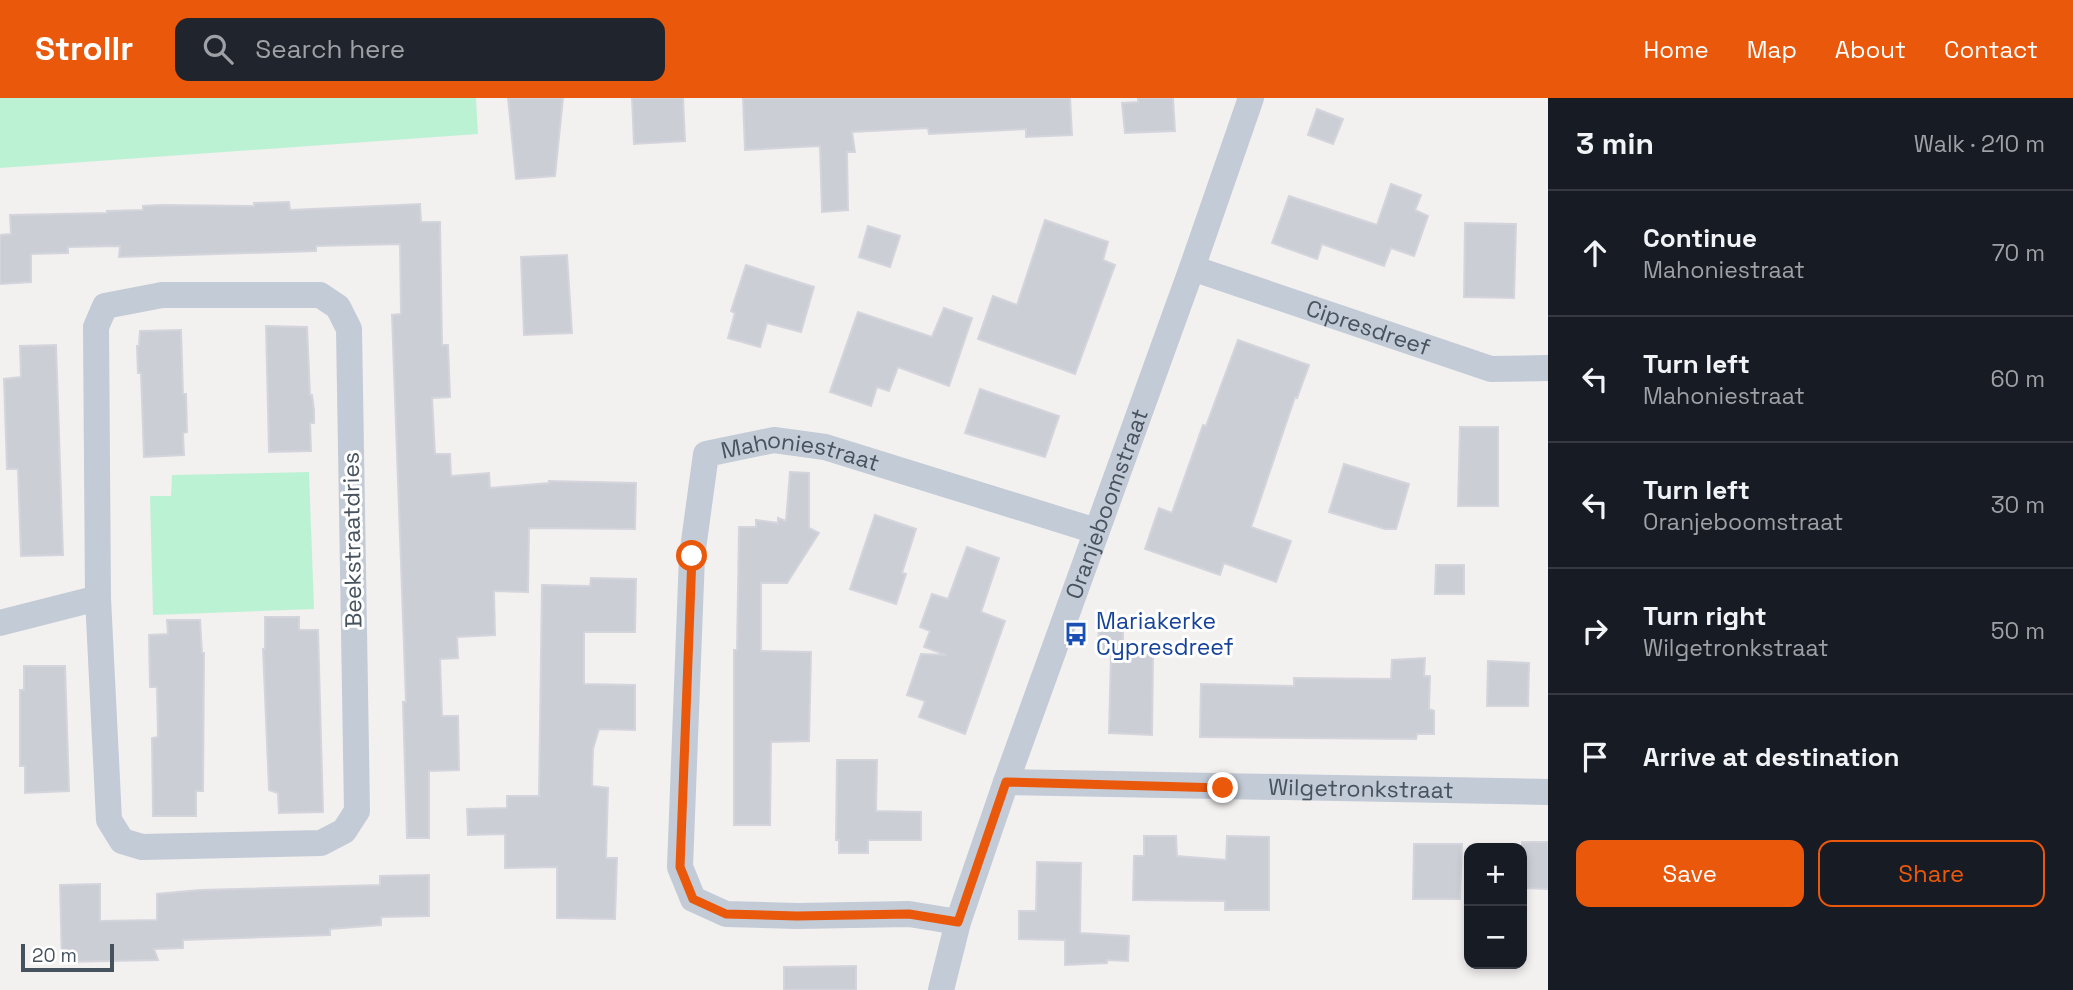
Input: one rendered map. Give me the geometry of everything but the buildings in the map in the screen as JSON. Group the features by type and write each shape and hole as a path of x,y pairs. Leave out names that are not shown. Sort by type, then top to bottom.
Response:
{"street":[{"name":"Oranjeboomstraat","path":"941,990 958,922 1006,782 1251,98"},
{"name":"Cipresdreef","path":"1192,268 1491,369 1548,368"},
{"name":"Beekstraatdries","path":"162,295 320,295 338,307 349,329 357,811 344,831 321,843 142,847 122,841 109,820 98,598 96,327 105,306 162,295"},
{"name":"Mahoniestraat","path":"958,922 909,914 726,914 693,899 680,867 692,556 706,454 774,440 824,447 1096,531"},
{"path":"0,623 98,598"},
{"name":"Wilgetronkstraat","path":"1006,782 1548,792"}],"green space":[{"path":"0,98 476,98 478,134 0,168"},
{"path":"309,472 314,609 153,615 150,496 171,496 172,475"}],"place":[{"name":"Mariakerke Cypresdreef","path":"1076,634"}],"route":[{"path":"692,556 680,867 693,899 726,914 909,914 958,922 1006,782 1223,788"}]}
